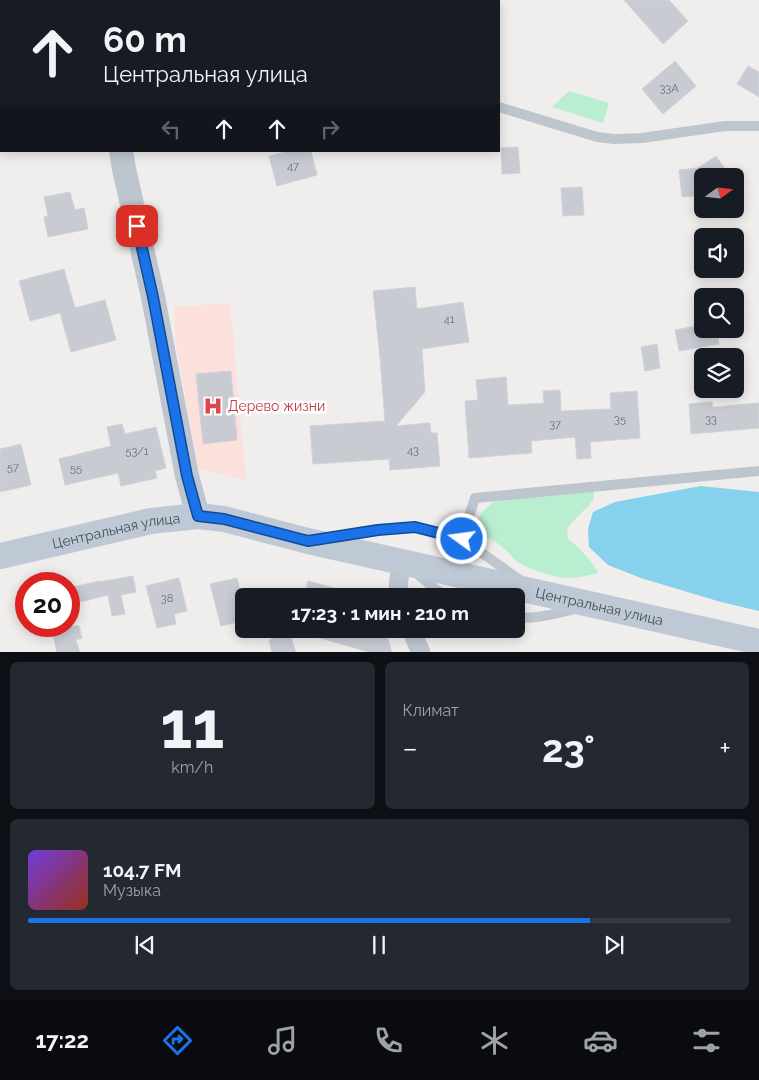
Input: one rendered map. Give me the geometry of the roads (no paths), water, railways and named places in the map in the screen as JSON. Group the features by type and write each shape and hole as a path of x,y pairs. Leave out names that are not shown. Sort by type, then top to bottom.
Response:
{"main road":[{"name":"Центральная улица","path":"0,556 151,522 198,516 224,519 308,541 759,642"}],"street":[{"path":"121,152 153,297 187,476 198,516"},
{"path":"398,588 398,578 403,562"},
{"path":"415,638 421,652"}],"lane":[{"path":"500,107 597,137 614,139 642,138 725,126 759,126"},
{"path":"462,539 475,498 759,471"},
{"path":"308,541 378,530 415,527 462,539 537,592"},
{"path":"403,562 434,588"},
{"path":"525,618 548,615 594,604"}],"water":[{"path":"701,486 759,492 759,611 721,602 641,578 608,565 589,547 588,529 593,512 615,502"}],"place":[{"name":"Дерево жизни","path":"213,406"}]}
